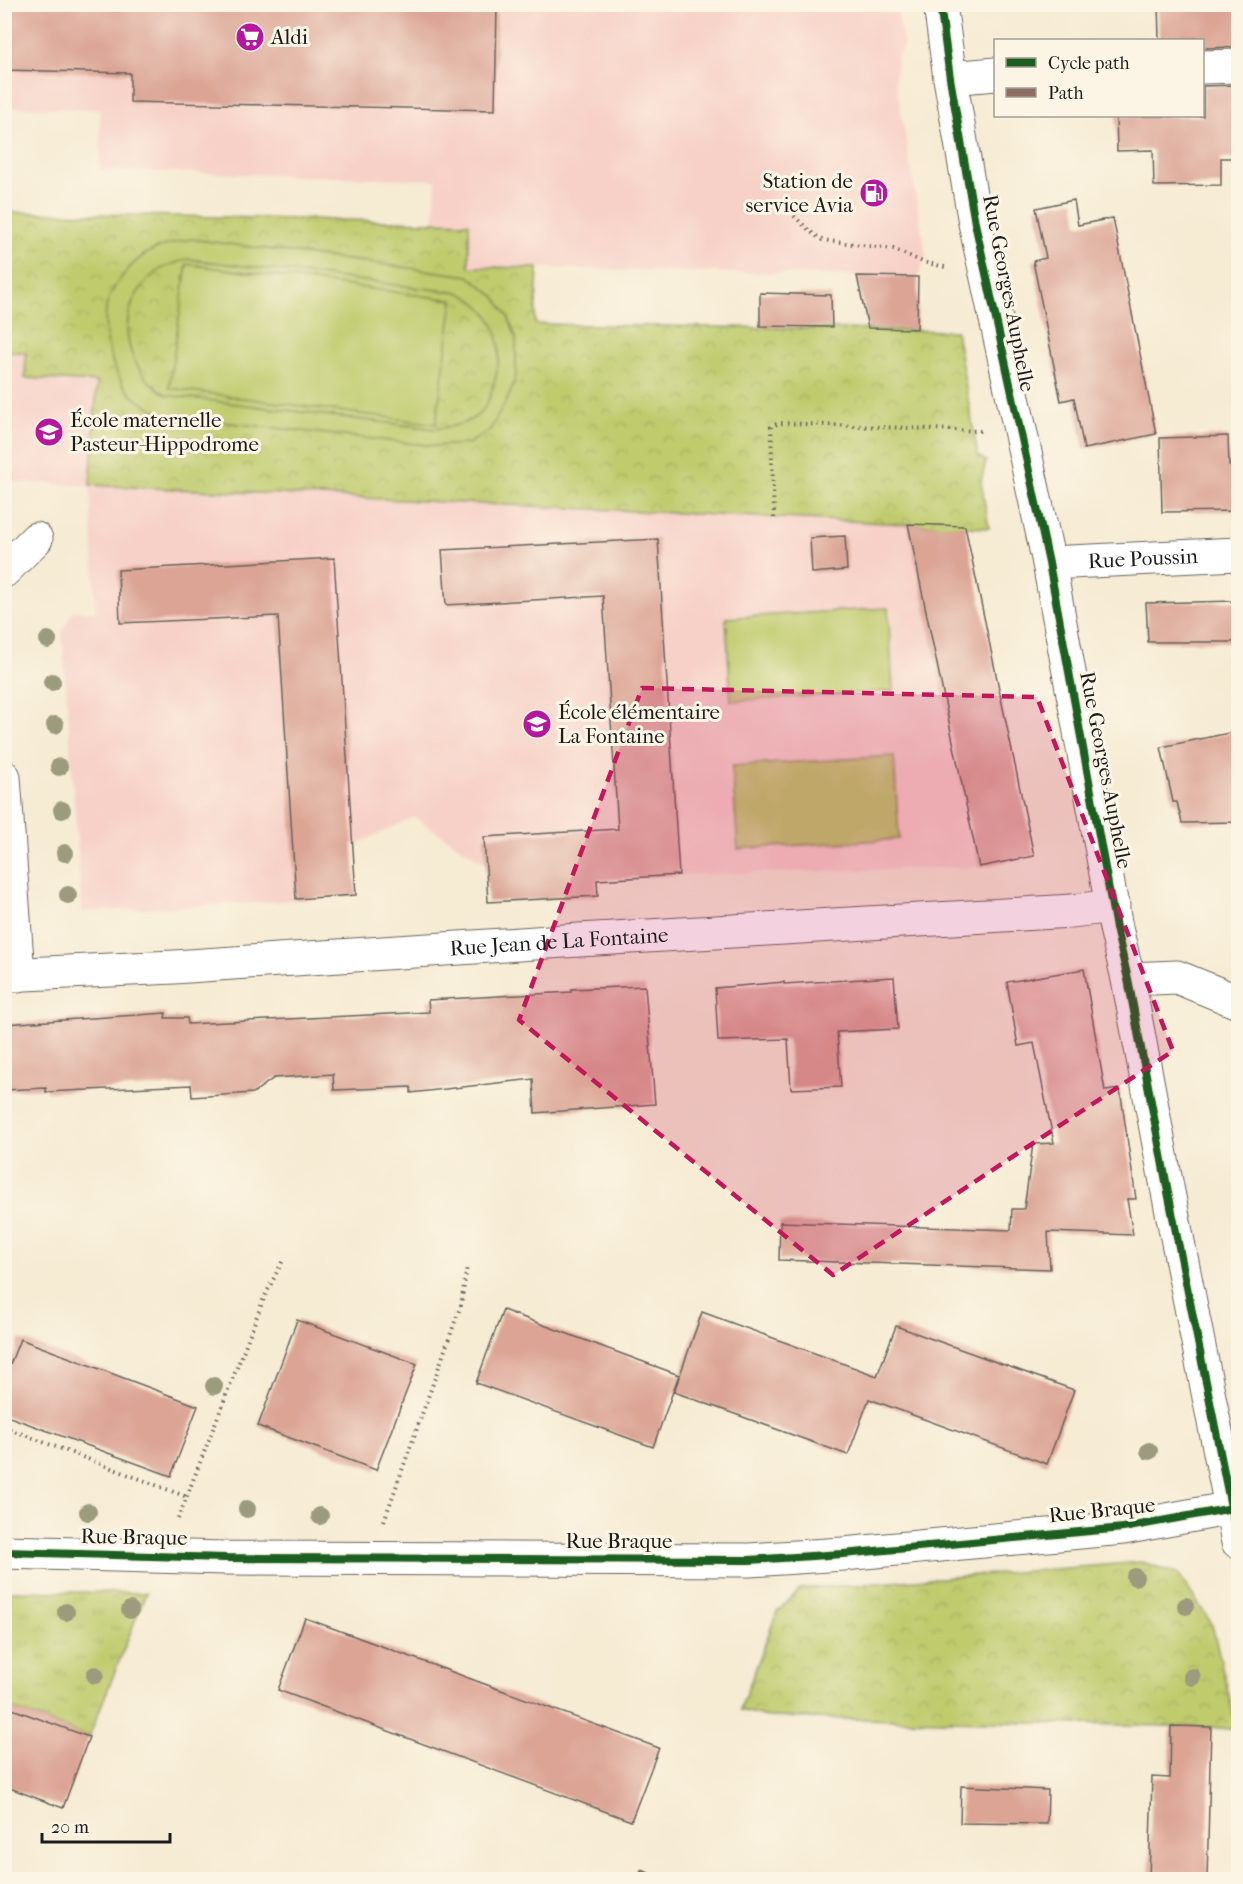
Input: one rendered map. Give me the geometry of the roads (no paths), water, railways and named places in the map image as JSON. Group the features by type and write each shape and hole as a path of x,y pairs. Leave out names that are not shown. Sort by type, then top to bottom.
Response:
{"street":[{"name":"Rue Georges Auphelle","path":"940,4 950,78 975,223 1049,563 1167,1187 1235,1507 1239,1542"},
{"path":"1204,67 1239,66"},
{"path":"950,78 994,74"},
{"path":"4,571 36,539"},
{"name":"Rue Poussin","path":"1049,563 1239,554"},
{"path":"4,777 11,975"},
{"name":"Rue Jean de La Fontaine","path":"11,975 174,967 591,939 1072,911 1113,906"},
{"path":"1128,980 1177,977 1228,997"},
{"name":"Rue Braque","path":"4,1552 225,1558 748,1560 843,1554 1123,1528 1235,1507"}],"place":[{"name":"Aldi","path":"250,37"},
{"name":"Station de service Avia","path":"874,193"},
{"name":"École maternelle Pasteur-Hippodrome","path":"49,432"},
{"name":"École élémentaire La Fontaine","path":"537,724"}]}
